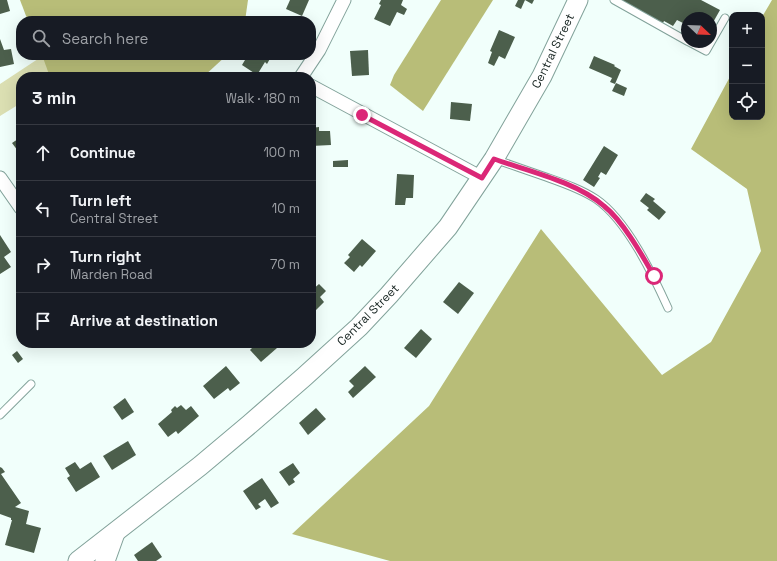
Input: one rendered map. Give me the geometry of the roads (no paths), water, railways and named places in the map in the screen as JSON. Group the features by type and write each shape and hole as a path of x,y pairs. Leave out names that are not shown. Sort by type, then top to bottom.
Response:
{"main road":[{"name":"Central Street","path":"78,561 250,424 304,378 359,327 389,295 443,232 482,178 542,76 578,0"},
{"path":"105,561 115,533"}],"street":[{"path":"316,53 326,38 344,0"},
{"path":"303,72 311,60"},
{"path":"316,89 482,178"},
{"path":"0,178 16,201"}],"lane":[{"path":"614,0 681,37"},
{"path":"717,32 725,18"},
{"path":"699,48 706,52 708,48"},
{"path":"494,159 564,183 589,194 605,206 628,234 647,263 668,308"},
{"path":"0,415 30,384"}]}
